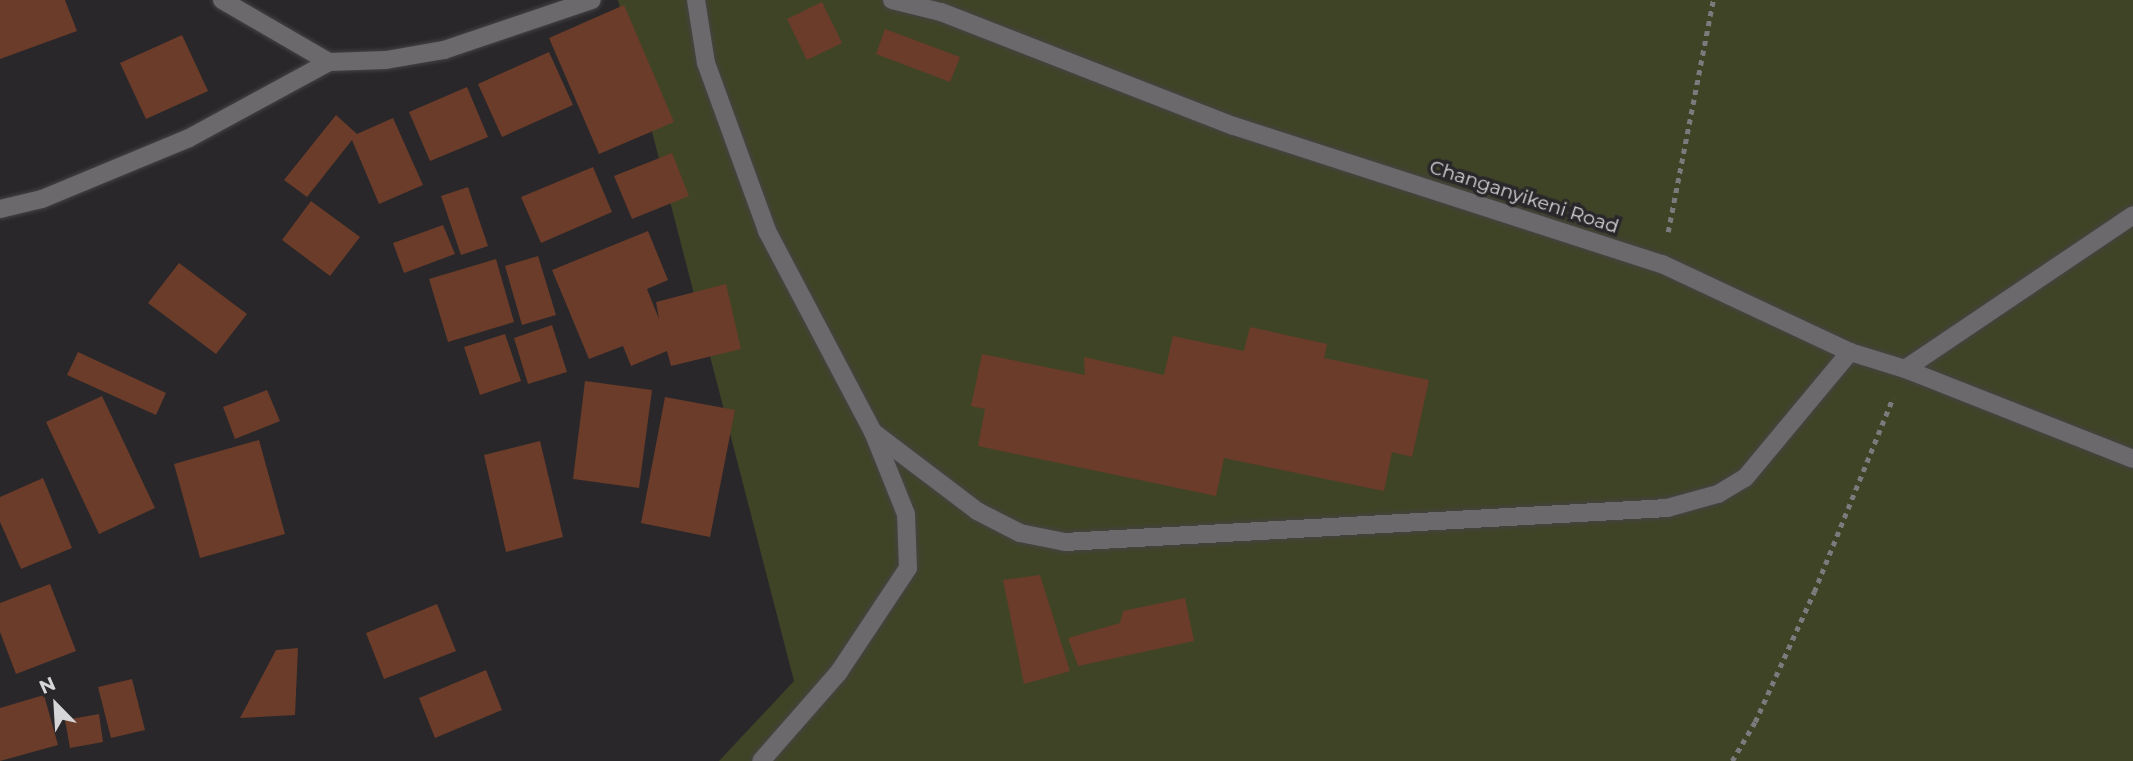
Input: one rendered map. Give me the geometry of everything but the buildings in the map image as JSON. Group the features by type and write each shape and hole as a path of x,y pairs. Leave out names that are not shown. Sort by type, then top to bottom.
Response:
{"street":[{"path":"222,0 329,62"},
{"path":"0,209 43,199 189,138 329,62 444,50 592,0"},
{"path":"696,0 706,63 767,231 873,432 906,514 908,568 839,672 761,761"},
{"name":"Changanyikeni Road","path":"892,0 941,12 1234,126 1662,264 1850,352 1905,369 2133,459"},
{"path":"1905,369 2133,215"},
{"path":"873,432 977,511 1020,533 1065,542 1668,508 1718,495 1745,478 1850,352"}],"path":[{"path":"1662,264 1713,0"},
{"path":"1732,761 1814,592 1905,369"}],"green space":[{"path":"618,0 2133,0 2133,761 719,761 794,681"}]}
